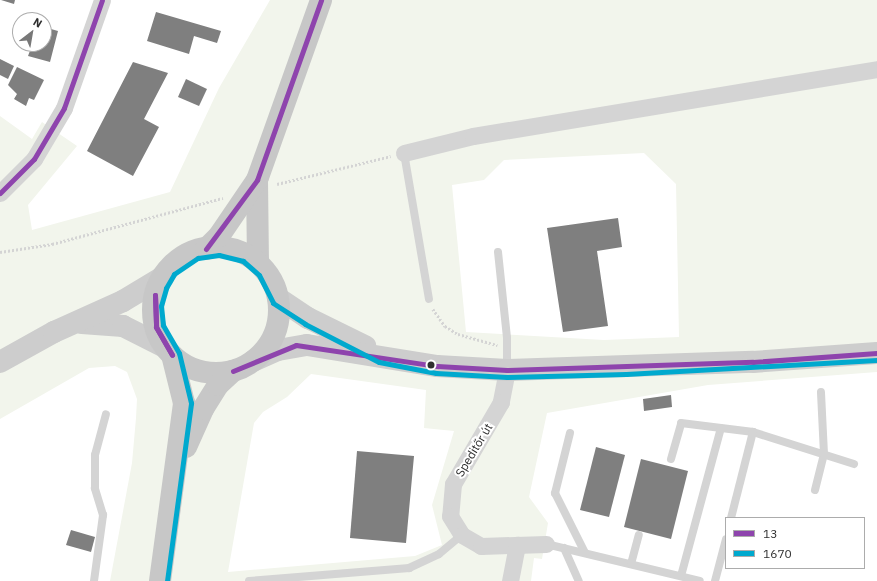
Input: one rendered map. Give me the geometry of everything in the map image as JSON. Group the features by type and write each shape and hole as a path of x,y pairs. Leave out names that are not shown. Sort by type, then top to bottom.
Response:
{"main road":[{"path":"258,263 267,182 321,0"},
{"path":"161,575 178,463 184,403 169,351 154,317 155,295 163,277 177,261 206,248 219,236 267,182"},
{"path":"206,248 233,250 258,263 272,281 278,298 276,329 271,341 253,361"},
{"path":"0,362 54,332 79,323 163,277"},
{"path":"278,298 308,318 382,355"},
{"path":"79,323 123,326 202,371 233,371"},
{"path":"178,463 203,409 218,385 233,371 253,361 296,345 382,355 437,366 507,370 753,362 877,353"}],"street":[{"path":"0,193 34,159 64,108 102,0"},
{"path":"404,153 473,136 877,69"},
{"name":"Speditőr út","path":"462,535 450,516 449,496 464,463 501,402 507,370"},
{"path":"462,535 490,548 546,544"},
{"path":"510,581 517,545"}],"lane":[{"path":"404,153 429,299"},
{"path":"498,252 507,346 507,370"},
{"path":"815,490 824,454 821,392"},
{"path":"94,581 103,515 95,488 95,455 106,414"},
{"path":"671,459 681,423 753,432 854,464"},
{"path":"681,576 721,428"},
{"path":"731,517 753,432"},
{"path":"570,433 555,492 585,553"},
{"path":"249,581 408,568 439,554 462,535"},
{"path":"631,564 639,535"},
{"path":"715,581 725,543"},
{"path":"546,544 700,581"},
{"path":"564,548 579,581"}],"path":[{"path":"267,182 404,153"},
{"path":"0,252 52,244 226,197"},
{"path":"429,299 445,326 458,334 475,342 507,346"}],"shaded area":[{"path":"270,0 877,0 877,372 708,385 547,413 529,497 548,523 542,559 534,558 531,581 110,581 132,463 136,418 137,399 127,372 115,366 89,368 0,419 0,116 32,139 42,122 77,146 28,205 32,230 170,192 219,88","holes":["644,153 676,184 679,337 604,340 466,332 452,185 484,180 504,160","311,374 426,390 424,428 454,431 432,505 442,545 415,556 228,572 254,423 263,412 287,397"]}],"building":[{"path":"1,0 15,0 14,4"},
{"path":"156,12 221,31 217,43 194,36 189,54 147,41"},
{"path":"52,29 58,31 50,62 28,56 30,52 52,52"},
{"path":"0,59 14,66 8,79 0,75"},
{"path":"133,62 168,73 144,119 159,127 133,176 87,151"},
{"path":"17,67 44,80 34,100 29,98 26,106 14,99 17,94 8,85"},
{"path":"186,79 207,89 199,106 178,97"},
{"path":"618,218 622,247 597,251 608,326 563,332 547,228"},
{"path":"671,395 672,407 644,411 643,399"},
{"path":"596,447 625,455 609,517 580,510"},
{"path":"357,451 414,456 406,543 350,538"},
{"path":"641,459 688,471 671,539 624,527"},
{"path":"71,530 95,537 91,552 66,545"}],"transit line":[{"name":"13","path":"0,193 34,159 64,108 102,0"},
{"name":"13","path":"206,249 257,180 321,0"},
{"name":"1670","path":"167,581 191,403 179,353 163,325 161,306 166,288 174,274 198,258 219,255 243,261 259,275 273,303 305,324 379,362 436,373 507,377 626,374 877,360"},
{"name":"13","path":"155,295 156,327"},
{"name":"13","path":"155,295 156,327"},
{"name":"13","path":"156,327 172,355"},
{"name":"13","path":"156,327 172,355"},
{"name":"13","path":"233,371 296,345 437,366 507,370 753,362 877,353"}]}
